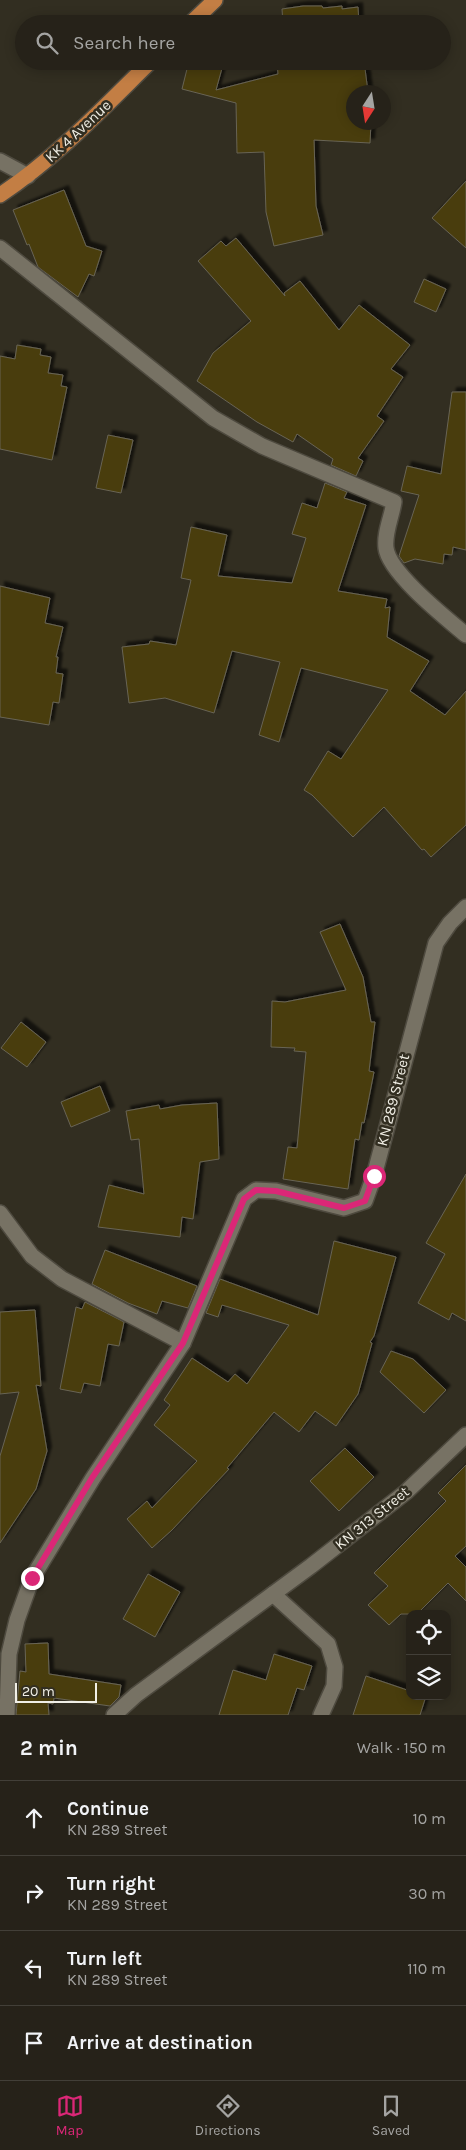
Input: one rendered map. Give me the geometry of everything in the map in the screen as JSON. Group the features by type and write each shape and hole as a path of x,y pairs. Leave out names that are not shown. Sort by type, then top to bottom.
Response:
{"main road":[{"path":"199,15 215,0"},
{"name":"KK 4 Avenue","path":"0,195 28,176 72,138 142,70"}],"street":[{"path":"0,162 28,176"},
{"path":"0,248 213,418 262,446 394,502 387,532 386,549 398,569 424,600 466,635"},
{"name":"KN 289 Street","path":"7,1715 9,1654 17,1620 32,1578 92,1478 183,1343 244,1199 256,1190 276,1191 344,1208 365,1201 374,1176 436,942 450,923 466,907"},
{"path":"0,1213 32,1256 62,1279 183,1343"},
{"name":"KN 313 Street","path":"114,1715 136,1695 273,1594 406,1492 466,1435"},
{"path":"273,1594 328,1644 335,1667 334,1686 321,1715"}],"building":[{"path":"303,6 322,6 323,8 342,6 342,9 358,7 358,15 282,15 282,9"},
{"path":"187,70 222,70 216,90 278,74 278,70 365,70 367,85 346,85 346,130 371,130 370,143 314,140 316,206 323,235 274,246 266,212 264,152 237,153 236,103 182,89"},
{"path":"466,181 466,248 432,218"},
{"path":"64,190 86,246 102,251 94,276 89,274 78,297 38,267 13,210"},
{"path":"236,238 285,296 284,293 300,281 339,330 359,305 410,345 391,369 403,377 377,416 384,421 358,458 363,461 356,476 331,465 333,459 297,434 293,442 257,422 197,381 213,353 251,321 198,261 221,241 226,246"},
{"path":"424,279 446,289 436,312 414,302"},
{"path":"17,345 41,349 40,355 51,357 48,373 63,375 61,386 67,387 52,460 0,449 0,356 15,359"},
{"path":"452,392 466,392 466,550 453,547 452,555 444,554 443,564 415,559 404,563 399,556 419,495 401,491 407,466 441,474"},
{"path":"108,435 133,440 121,493 96,488"},
{"path":"325,483 347,492 344,498 366,505 338,591 387,599 385,608 390,607 387,637 429,661 410,691 445,715 466,691 466,825 431,857 424,849 422,850 384,807 353,837 312,795 304,790 328,751 341,759 388,690 301,668 279,742 259,735 280,662 232,651 214,713 165,698 129,703 122,647 149,644 150,641 176,645 191,580 181,578 191,527 227,535 218,576 292,583 306,538 292,534 302,503 317,508"},
{"path":"0,586 50,598 45,623 63,627 56,657 58,657 56,673 63,674 59,703 53,702 49,725 0,717"},
{"path":"340,924 363,977 371,1022 375,1022 369,1071 374,1072 364,1123 362,1122 359,1140 355,1139 348,1189 283,1179 288,1147 297,1148 306,1052 294,1051 295,1048 271,1047 272,1001 285,1002 346,990 320,932"},
{"path":"21,1022 46,1042 27,1067 1,1048"},
{"path":"100,1086 110,1111 71,1127 61,1102"},
{"path":"217,1103 219,1159 200,1162 193,1219 182,1217 180,1237 98,1227 109,1185 144,1194 139,1139 131,1140 126,1111 159,1105 160,1109 182,1105"},
{"path":"466,1174 466,1321 452,1313 449,1320 418,1303 445,1254 426,1243"},
{"path":"334,1241 396,1257 374,1336 370,1342 372,1343 358,1394 336,1426 315,1411 299,1432 274,1412 227,1468 229,1469 172,1530 152,1548 127,1519 147,1501 152,1508 197,1461 154,1425 170,1405 164,1400 192,1358 228,1382 235,1374 247,1384 289,1325 222,1305 218,1317 206,1313 220,1279 318,1315"},
{"path":"105,1250 197,1286 188,1308 162,1301 157,1314 128,1303 92,1284"},
{"path":"85,1302 124,1322 119,1346 108,1344 100,1386 84,1383 81,1393 60,1389 76,1307 82,1309"},
{"path":"35,1310 41,1386 36,1385 47,1451 36,1489 0,1543 0,1456 19,1392 0,1394 0,1312"},
{"path":"391,1351 413,1359 446,1390 424,1413 380,1372"},
{"path":"345,1448 374,1477 339,1511 310,1481"},
{"path":"466,1465 466,1546 455,1556 466,1567 466,1601 448,1583 421,1610 406,1610 406,1614 401,1614 389,1625 368,1605 388,1586 374,1573 446,1501 438,1493"},
{"path":"148,1574 180,1592 155,1637 123,1619"},
{"path":"48,1643 49,1674 121,1685 119,1697 110,1706 54,1698 53,1704 48,1703 49,1715 16,1715 20,1671 26,1672 25,1644"},
{"path":"274,1654 312,1666 304,1690 297,1688 288,1715 219,1715 233,1670 266,1680"},
{"path":"366,1676 406,1690 406,1700 425,1700 420,1715 353,1715"}],"route":[{"path":"32,1578 92,1478 183,1343 244,1199 256,1190 276,1191 344,1208 365,1201 374,1176"}]}
